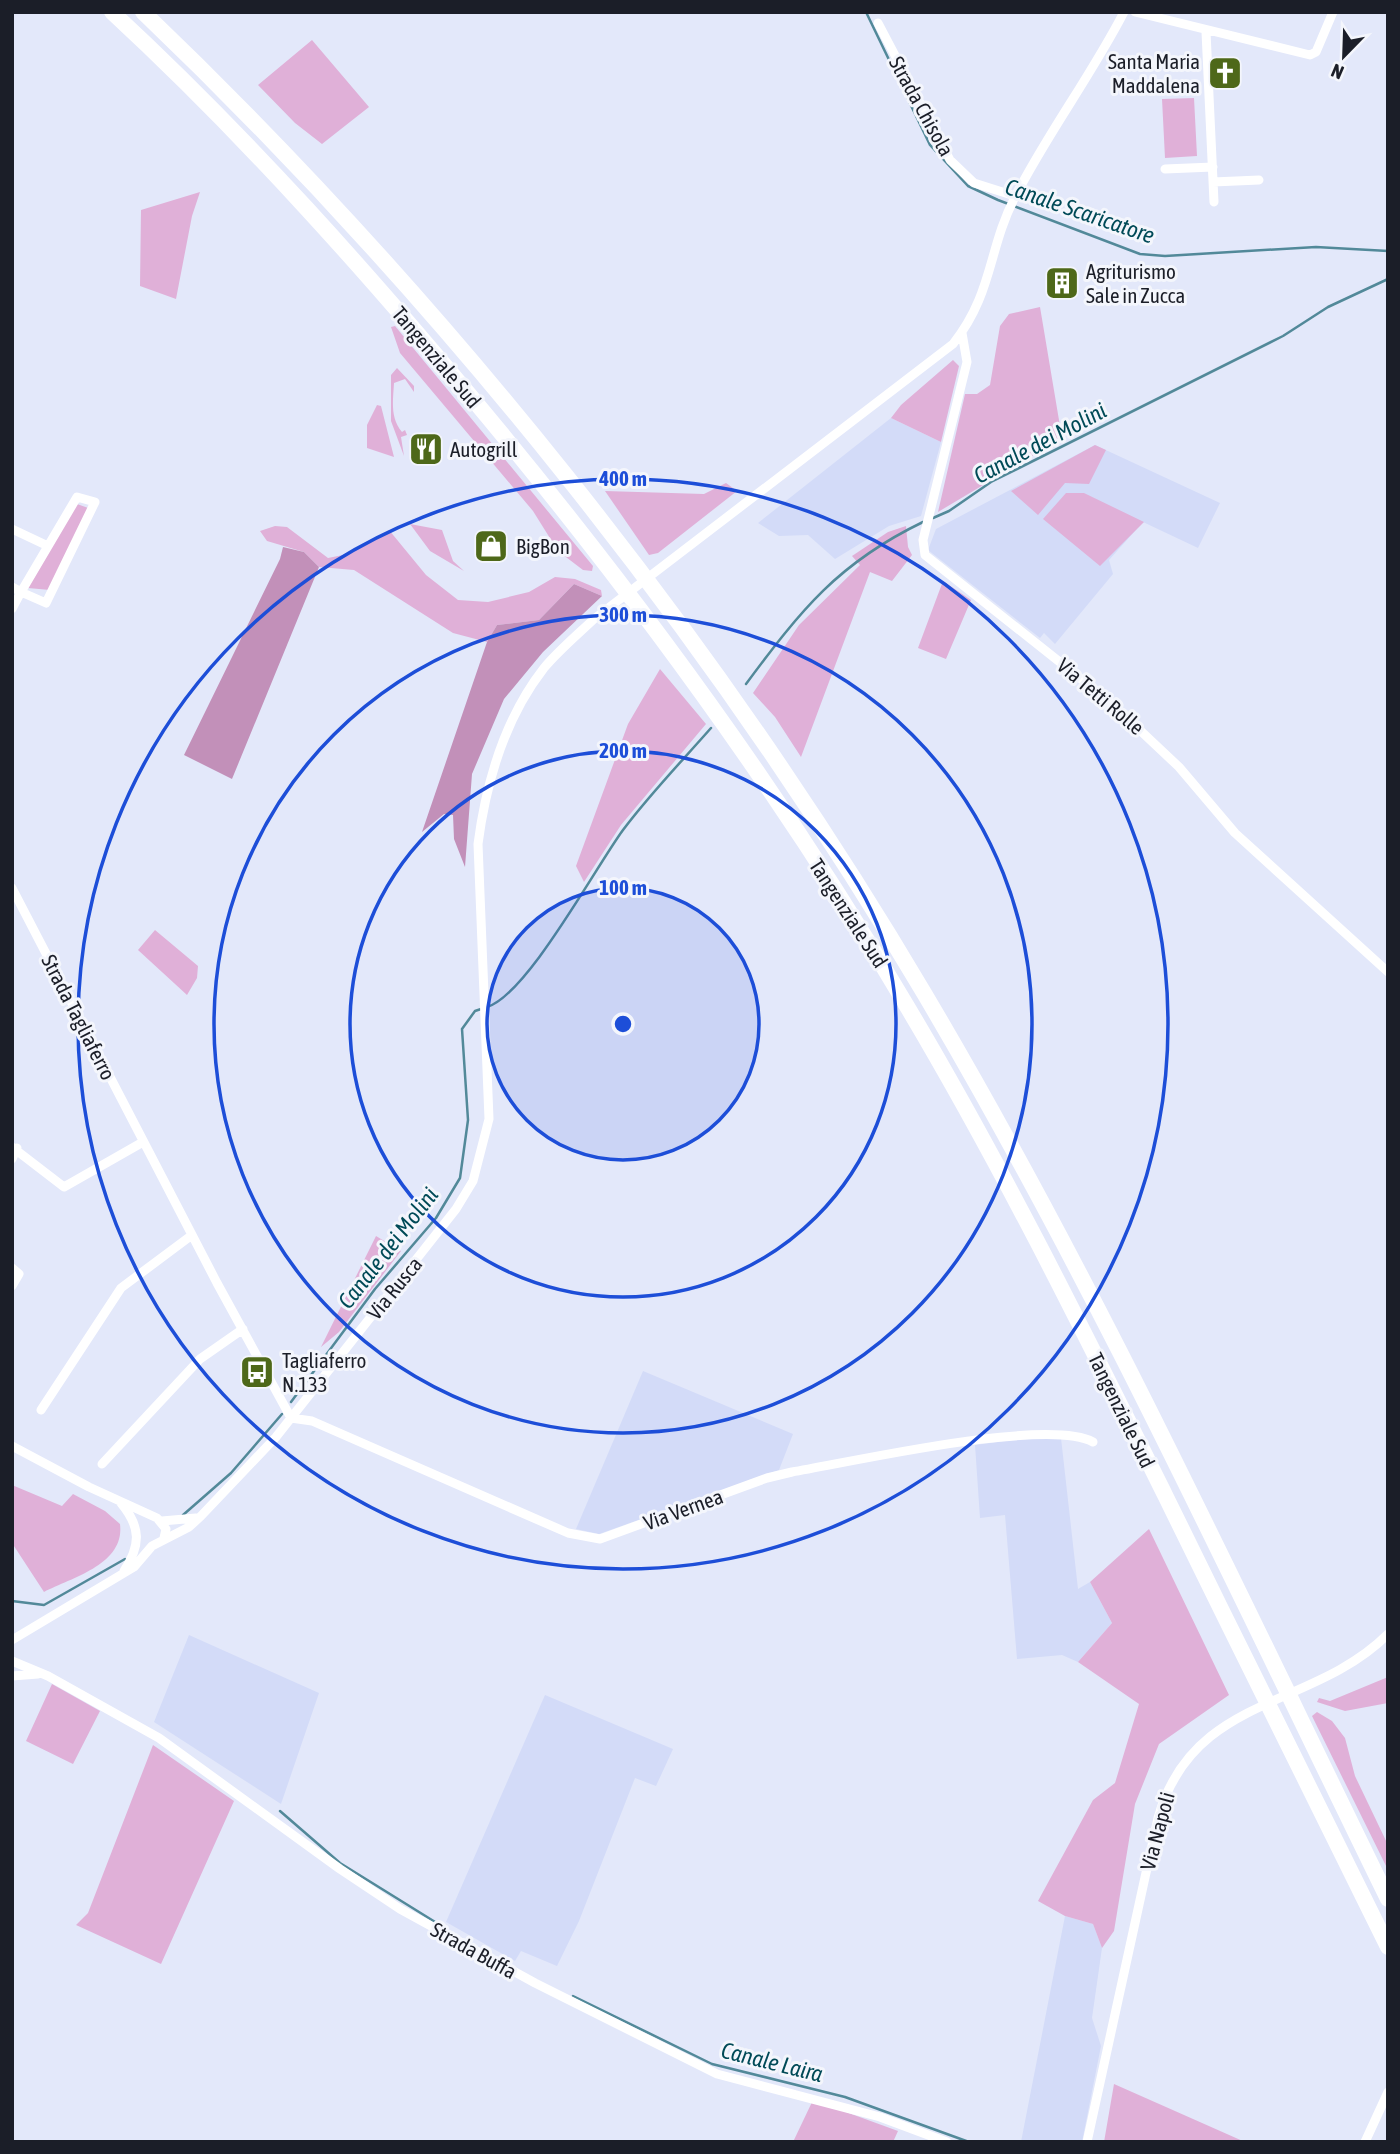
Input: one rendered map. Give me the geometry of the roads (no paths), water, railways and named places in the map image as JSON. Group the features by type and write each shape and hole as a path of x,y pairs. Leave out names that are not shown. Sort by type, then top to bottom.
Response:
{"highway":[{"name":"Tangenziale Sud","path":"112,12 249,148 446,366 625,590 772,794 907,1005 992,1154 1124,1413 1388,1947"},
{"name":"Tangenziale Sud","path":"145,14 335,208 463,353 651,588 790,784 922,990 1059,1234 1388,1899"}],"street":[{"name":"Via Rusca","path":"164,1538 189,1527 201,1516 291,1418 391,1289 435,1239 473,1181 489,1119 478,844 484,799 497,756 544,669 594,619 944,353 962,332 988,281 1014,198 1124,12"},
{"path":"1135,12 1206,32 1313,55 1333,12"},
{"name":"Strada Chisola","path":"877,23 950,160 974,183 1014,198"},
{"path":"1206,32 1214,202"},
{"path":"1165,169 1213,167"},
{"path":"1213,182 1258,180"},
{"name":"Via Tetti Rolle","path":"962,332 967,362 925,532 922,548 925,555 1110,702 1179,767 1235,833 1388,972"},
{"path":"12,609 16,590 48,546 77,497 95,502 46,603 16,590"},
{"path":"12,529 48,546"},
{"name":"Strada Tagliaferro","path":"13,891 192,1235 291,1418"},
{"path":"12,1158 15,1148 64,1187 144,1142"},
{"path":"41,1410 121,1288 192,1235"},
{"path":"12,1268 19,1274 12,1286"},
{"path":"102,1464 200,1359 243,1329"},
{"name":"Via Vernea","path":"291,1418 312,1421 567,1533 592,1539 600,1539 767,1478 792,1472 1023,1433 1081,1435 1093,1441"},
{"path":"12,1446 159,1519 166,1529 164,1538 152,1546 134,1567 12,1640"},
{"path":"118,1499 134,1519 138,1534 152,1546"},
{"path":"124,1571 143,1519 186,1521 201,1516"},
{"name":"Via Napoli","path":"1087,2142 1163,1799 1171,1780 1210,1735 1246,1713 1354,1662 1388,1634"},
{"name":"Strada Buffa","path":"12,1661 43,1674 159,1738 400,1909 535,1983 717,2074 880,2117 947,2142"},
{"path":"12,1676 43,1674"},
{"path":"1366,2142 1388,2092"}],"waterway":[{"name":"Canale Scaricatore","path":"866,12 930,145 968,186 998,200 1140,254 1165,256 1316,247 1388,251"},
{"name":"Canale dei Molini","path":"933,518 949,511 991,482 1283,336 1328,307 1388,279"},
{"name":"Canale dei Molini","path":"746,684 785,633 823,591 867,554 923,522"},
{"name":"Canale dei Molini","path":"487,1007 503,998 521,980 560,928 623,830 711,728"},
{"name":"Canale dei Molini","path":"291,1402 375,1289 436,1218 460,1178 468,1120 462,1029 475,1011 481,1009"},
{"name":"Canale dei Molini","path":"183,1515 231,1473 282,1414"},
{"name":"Canale dei Molini","path":"12,1601 44,1605 125,1559"},
{"name":"Canale Laira","path":"280,1811 340,1863 440,1925"},
{"name":"Canale Laira","path":"573,1996 712,2064 845,2097 969,2142"}],"place":[{"name":"Santa Maria Maddalena","path":"1225,73"},
{"name":"Agriturismo Sale in Zucca","path":"1062,283"},
{"name":"Autogrill","path":"426,449"},
{"name":"BigBon","path":"491,546"},
{"name":"Tagliaferro N.133","path":"257,1372"}]}
